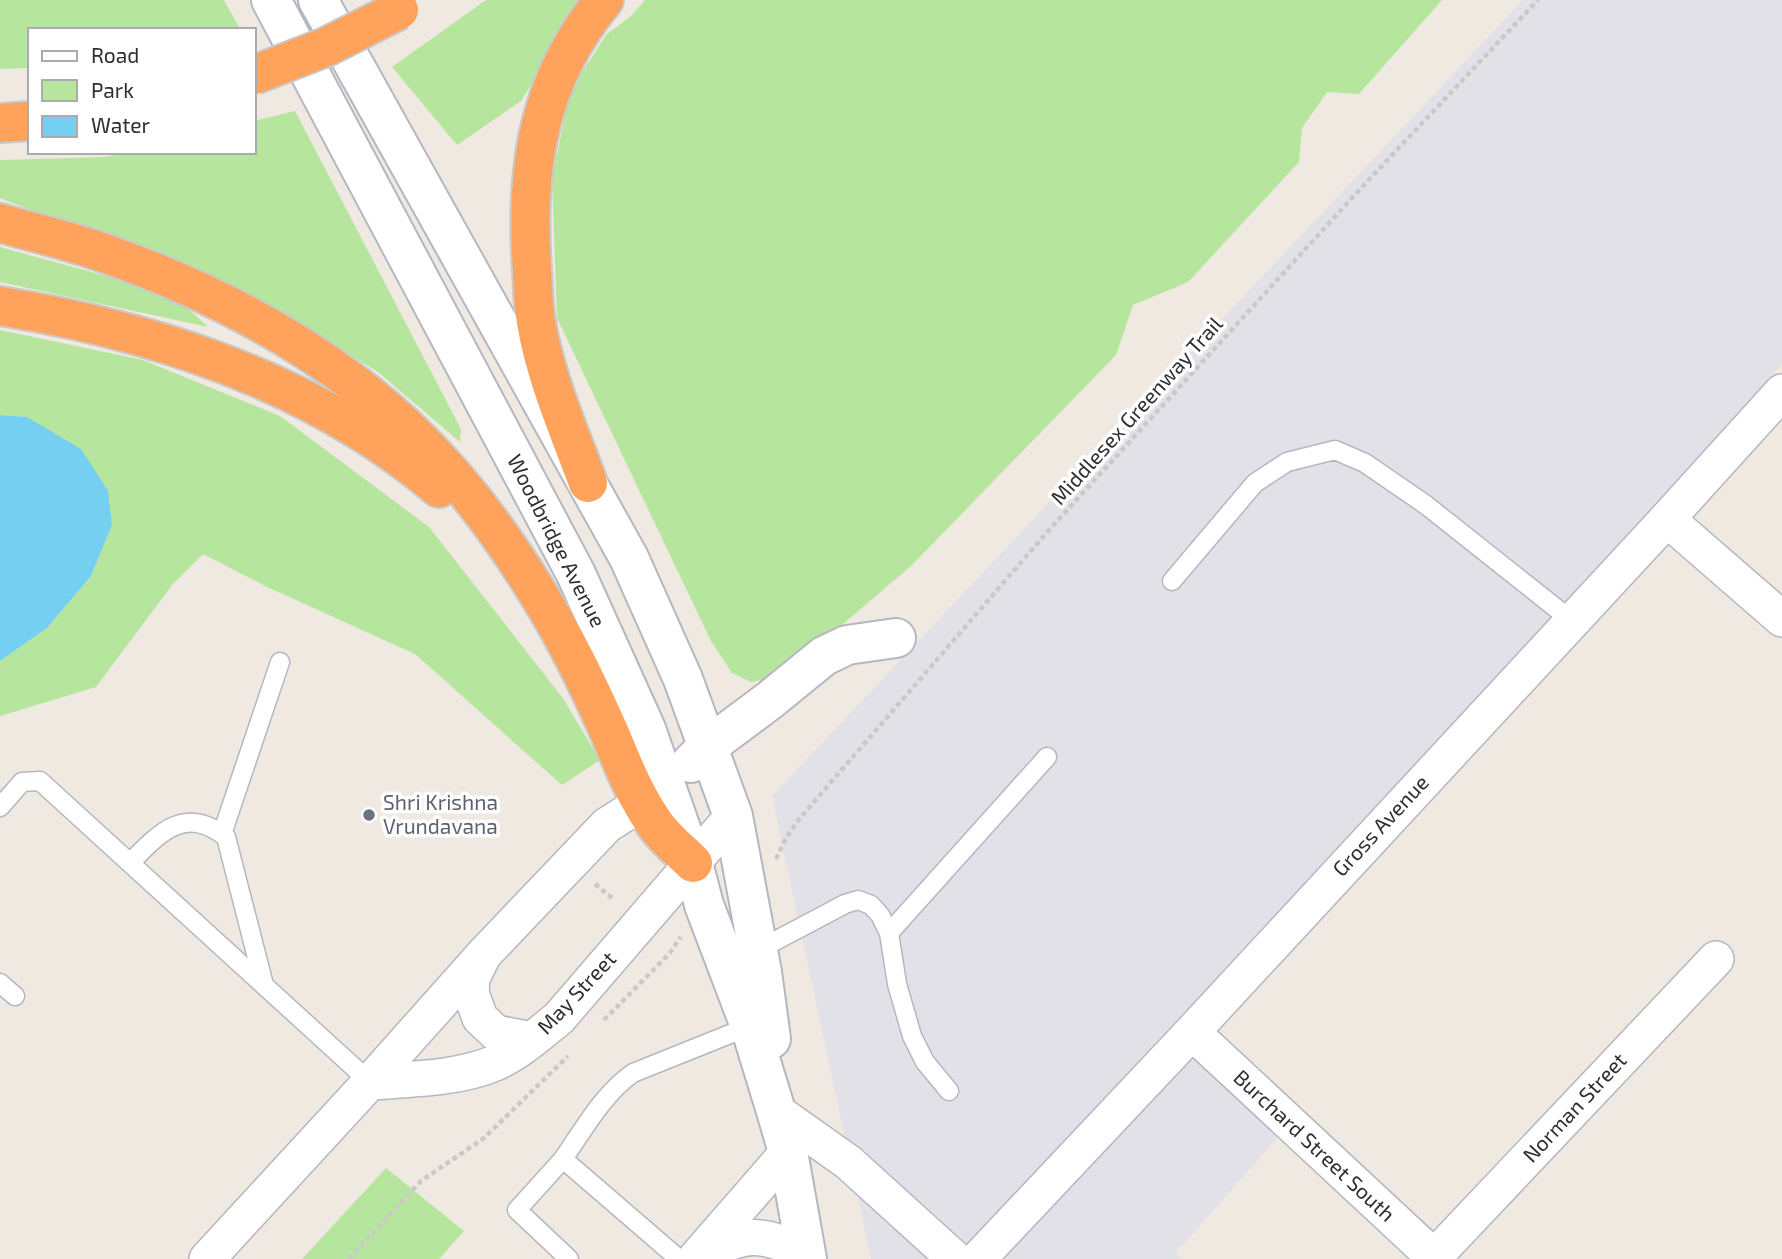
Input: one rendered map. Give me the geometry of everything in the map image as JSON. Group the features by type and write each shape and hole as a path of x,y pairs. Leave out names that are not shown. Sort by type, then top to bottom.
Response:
{"highway":[{"path":"588,483 553,386 536,321 529,229 533,163 545,104 572,44 604,0"},
{"path":"256,74 326,47 407,5"},
{"path":"0,123 28,121"},
{"path":"0,223 105,253 170,278 229,306 330,367 395,418 438,458 479,508 517,563 573,655 626,772 655,795 653,822 693,863"},
{"path":"0,306 135,334 264,380 323,410 424,475 471,516 517,563"}],"main road":[{"name":"Woodbridge Avenue","path":"271,0 576,574 646,729 655,795"},
{"path":"318,0 629,558 683,679 733,816 770,1024 776,1111"},
{"path":"655,795 707,747 824,656 847,645 896,638"},
{"path":"693,863 704,905 750,1027 788,1152 807,1257"}],"street":[{"name":"Gross Avenue","path":"978,1259 1192,1032 1782,392"},
{"path":"1667,519 1782,619"},
{"path":"207,1259 370,1083 486,952 607,825 655,795"},
{"name":"May Street","path":"370,1083 445,1075 495,1063 532,1040 559,1018 733,816"},
{"path":"486,952 472,978 471,993 477,1012 485,1024 496,1033 532,1040"},
{"name":"Norman Street","path":"1435,1258 1716,959"},
{"name":"Burchard Street South","path":"1192,1032 1435,1258"},
{"path":"776,1111 848,1162 955,1259"},
{"path":"695,1259 788,1152"},
{"path":"703,1259 726,1244 754,1236 781,1241 807,1257"}],"lane":[{"path":"1172,580 1255,483 1287,461 1335,450 1365,463 1426,505 1571,620"},
{"path":"222,834 280,662"},
{"path":"889,933 1047,757"},
{"path":"0,807 22,782 40,780 370,1083"},
{"path":"130,863 157,835 184,821 210,825 226,837 264,985"},
{"path":"758,950 845,904 859,900 871,905 889,933 897,984 912,1036 925,1062 949,1091"},
{"path":"0,983 15,996"},
{"path":"569,1259 517,1210 563,1159 620,1082 633,1073 750,1027"},
{"path":"563,1159 679,1259"}],"path":[{"name":"Middlesex Greenway Trail","path":"778,858 786,838 800,818 1049,530 1363,186 1538,0"},
{"path":"595,884 612,898"},
{"path":"596,1028 669,954"},
{"path":"349,1259 421,1181 484,1138 568,1055"}],"shaded area":[{"path":"1523,0 1782,0 1782,364 1334,875 1184,1038 1284,1130 1176,1253 1181,1259 871,1259 772,796"}],"green space":[{"path":"0,0 224,0 239,28 28,28 28,68 0,69"},
{"path":"486,0 585,0 521,101 457,145 392,67"},
{"path":"645,0 1442,0 1359,94 1327,92 1302,128 1299,162 1188,282 1133,305 1116,355 911,566 782,676 751,682 732,673 711,641 557,318 552,179 570,91 606,35 631,16"},
{"path":"295,111 461,429 460,442 378,372 248,293 0,198 0,160 106,157 118,154 256,154 256,121"},
{"path":"0,247 172,294 208,327 0,282"},
{"path":"0,330 143,360 280,416 429,527 562,697 600,760 562,785 415,654 265,586 203,554 172,585 96,687 0,716 0,661 47,628 91,576 112,525 27,417 0,415"},
{"path":"386,1168 464,1231 439,1259 302,1259"}],"water":[{"path":"0,415 27,417 81,449 108,491 112,525 91,576 47,628 0,661"}],"place":[{"name":"Shri Krishna Vrundavana","path":"369,815"}]}
